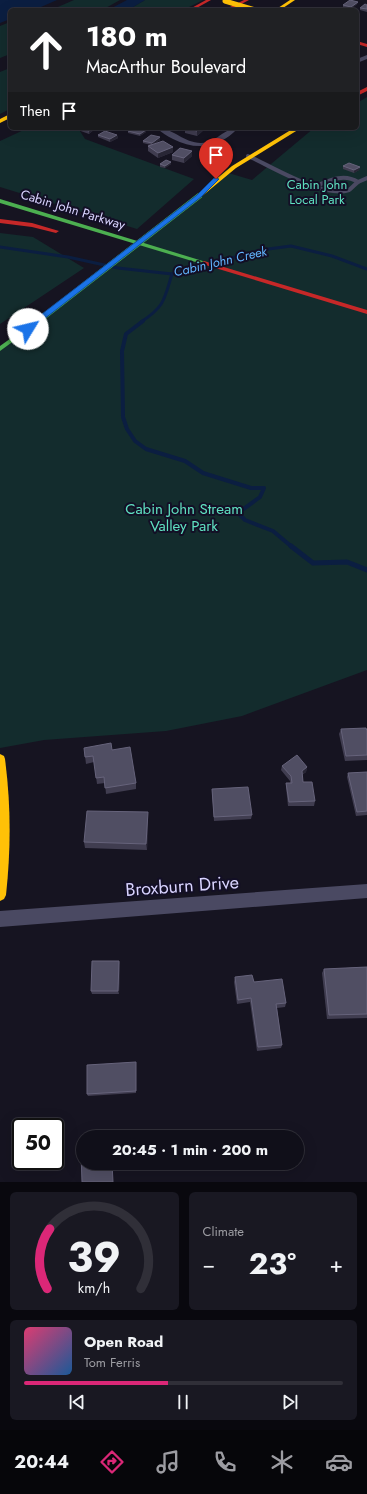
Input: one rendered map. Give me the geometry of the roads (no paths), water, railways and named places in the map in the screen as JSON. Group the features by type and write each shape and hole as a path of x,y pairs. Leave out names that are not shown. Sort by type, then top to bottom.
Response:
{"main road":[{"path":"194,8 209,0"},
{"path":"224,4 247,0"},
{"path":"246,8 262,0"},
{"path":"280,8 293,0"},
{"path":"224,4 244,8"},
{"path":"0,348 42,318 199,196 216,179 248,156 294,130"},
{"name":"Cabin John Parkway","path":"0,201 367,312"},
{"name":"Cabin John Parkway","path":"0,221 32,225 66,233"},
{"name":"Cabin John Parkway","path":"115,248 137,255"},
{"path":"0,760 5,794 4,866 0,895"}],"street":[{"path":"164,130 192,144 204,146 223,138 232,130"},
{"name":"Broxburn Drive","path":"0,919 367,891"}],"lane":[{"path":"248,156 303,182 332,192 339,192 355,187 358,182 367,178"},
{"path":"316,186 338,178 348,178 358,182"}],"water":[{"path":"0,0 57,0 39,8 8,8 8,20 0,23"},
{"path":"127,0 145,0 131,8 112,8"}],"waterway":[{"name":"Cabin John Creek","path":"172,274 261,250 291,246 332,256 367,269"},
{"name":"Cabin John Creek","path":"0,247 68,257 118,268 172,274"},
{"path":"141,322 159,307 165,296 172,274"},
{"path":"143,321 126,334 122,351 123,417 127,429 135,441 146,449 185,461 203,473 251,488 264,488 260,497 238,513 245,520 273,531 292,547"},
{"path":"291,546 313,563 347,562 367,570"}],"park label":[{"name":"Cabin John Local Park","path":"317,192"},
{"name":"Cabin John Stream Valley Park","path":"184,518"}]}
